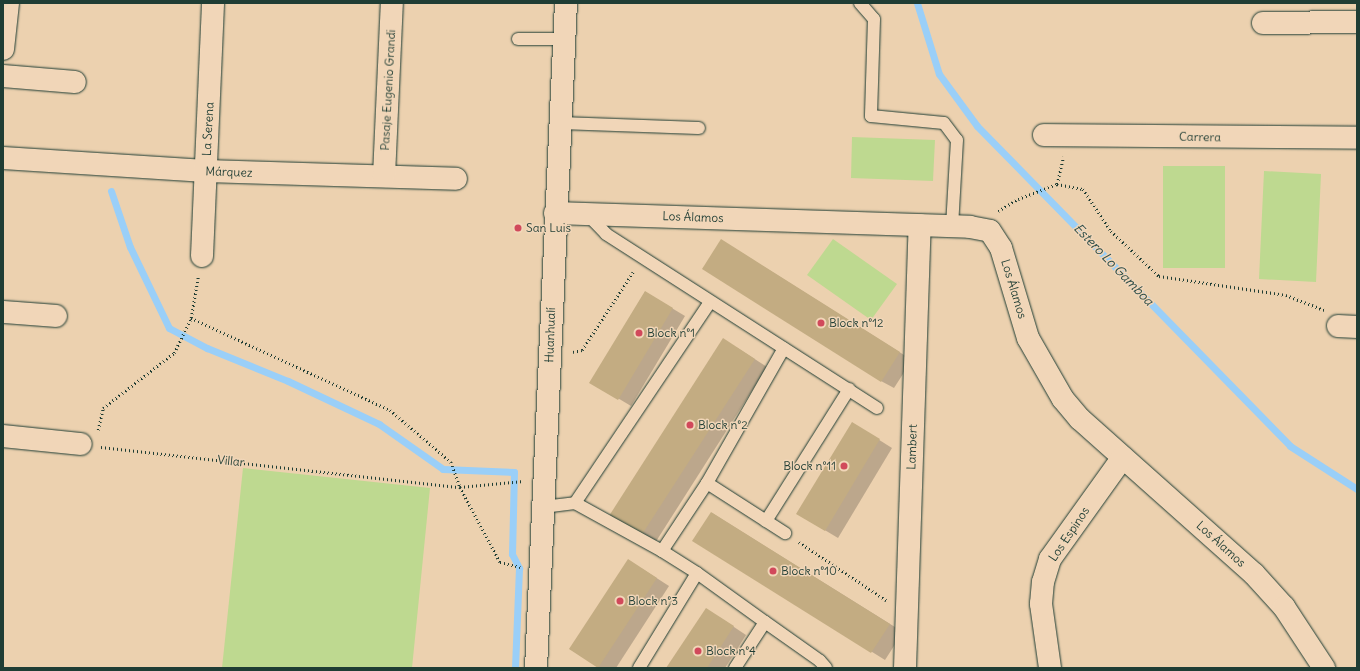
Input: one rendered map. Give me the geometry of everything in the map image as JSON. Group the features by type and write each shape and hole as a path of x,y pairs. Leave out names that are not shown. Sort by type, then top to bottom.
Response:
{"street":[{"path":"3,49 8,3"},
{"name":"La Serena","path":"202,256 213,3"},
{"name":"Pasaje Eugenio Grandi","path":"384,176 392,3"},
{"name":"Huanhualí","path":"536,668 555,213 566,3"},
{"path":"1263,23 1357,22"},
{"path":"3,76 76,82"},
{"name":"Carrera","path":"1044,135 1357,138"},
{"name":"Márquez","path":"3,158 206,171 456,179"},
{"name":"Los Álamos","path":"555,213 920,225 990,231 1002,248 1028,338 1054,384 1080,419 1254,574 1284,607 1319,664"},
{"name":"Lambert","path":"905,668 920,225"},
{"path":"3,312 56,316"},
{"path":"3,436 88,445"},
{"name":"Los Espinos","path":"1050,668 1041,604 1043,582 1050,559 1123,457"}],"lane":[{"path":"860,3 874,18 871,116 944,123 958,140 952,227"},
{"path":"518,39 564,39"},
{"path":"560,123 699,128"},
{"path":"586,214 606,234 877,408"},
{"path":"575,503 710,302"},
{"path":"662,551 707,483 784,348"},
{"path":"766,521 849,390"},
{"path":"707,483 785,533"},
{"path":"543,507 575,503 662,551 765,622 826,668"},
{"path":"639,668 697,574"},
{"path":"736,668 765,622"}],"path":[{"path":"1058,184 1068,135"},
{"path":"1018,199 1058,184 1083,189 1111,231 1159,276 1286,295 1338,315 1347,327"},
{"path":"88,445 103,408 174,353 191,318 202,256"},
{"path":"549,358 582,350 642,258"},
{"path":"191,318 390,410 451,462 460,487 500,562"},
{"name":"Villar","path":"88,445 460,487 502,482"},
{"path":"785,533 906,614"}],"green space":[{"path":"852,137 935,140 933,181 851,178"},
{"path":"1163,166 1225,166 1225,268 1163,268"},
{"path":"1264,171 1321,174 1316,282 1259,279"},
{"path":"833,239 897,284 871,320 807,275"},
{"path":"243,468 430,488 412,668 222,668"}],"building":[{"name":"Block n°12","path":"721,239 900,352 881,382 702,269"},
{"name":"Block n°1","path":"645,291 673,308 618,400 589,383"},
{"name":"Block n°2","path":"723,338 755,359 641,536 609,516"},
{"name":"Block n°11","path":"852,422 880,439 825,531 796,514"},
{"name":"Block n°10","path":"711,512 890,624 871,653 692,541"},
{"name":"Block n°3","path":"628,559 657,578 598,668 569,649"},
{"name":"Block n°4","path":"706,608 734,626 707,668 666,668"}],"waterway":[{"name":"Estero Lo Gamboa","path":"917,3 939,74 977,126 1290,446 1357,489"},
{"path":"111,191 130,247 169,328 207,348 288,381 379,424 443,469 514,472 512,554 519,568 515,668"}],"place":[{"name":"San Luis","path":"518,228"},
{"name":"Block n°12","path":"821,323"},
{"name":"Block n°1","path":"639,333"},
{"name":"Block n°2","path":"690,425"},
{"name":"Block n°11","path":"844,466"},
{"name":"Block n°10","path":"773,571"},
{"name":"Block n°3","path":"620,601"},
{"name":"Block n°4","path":"698,651"}]}
